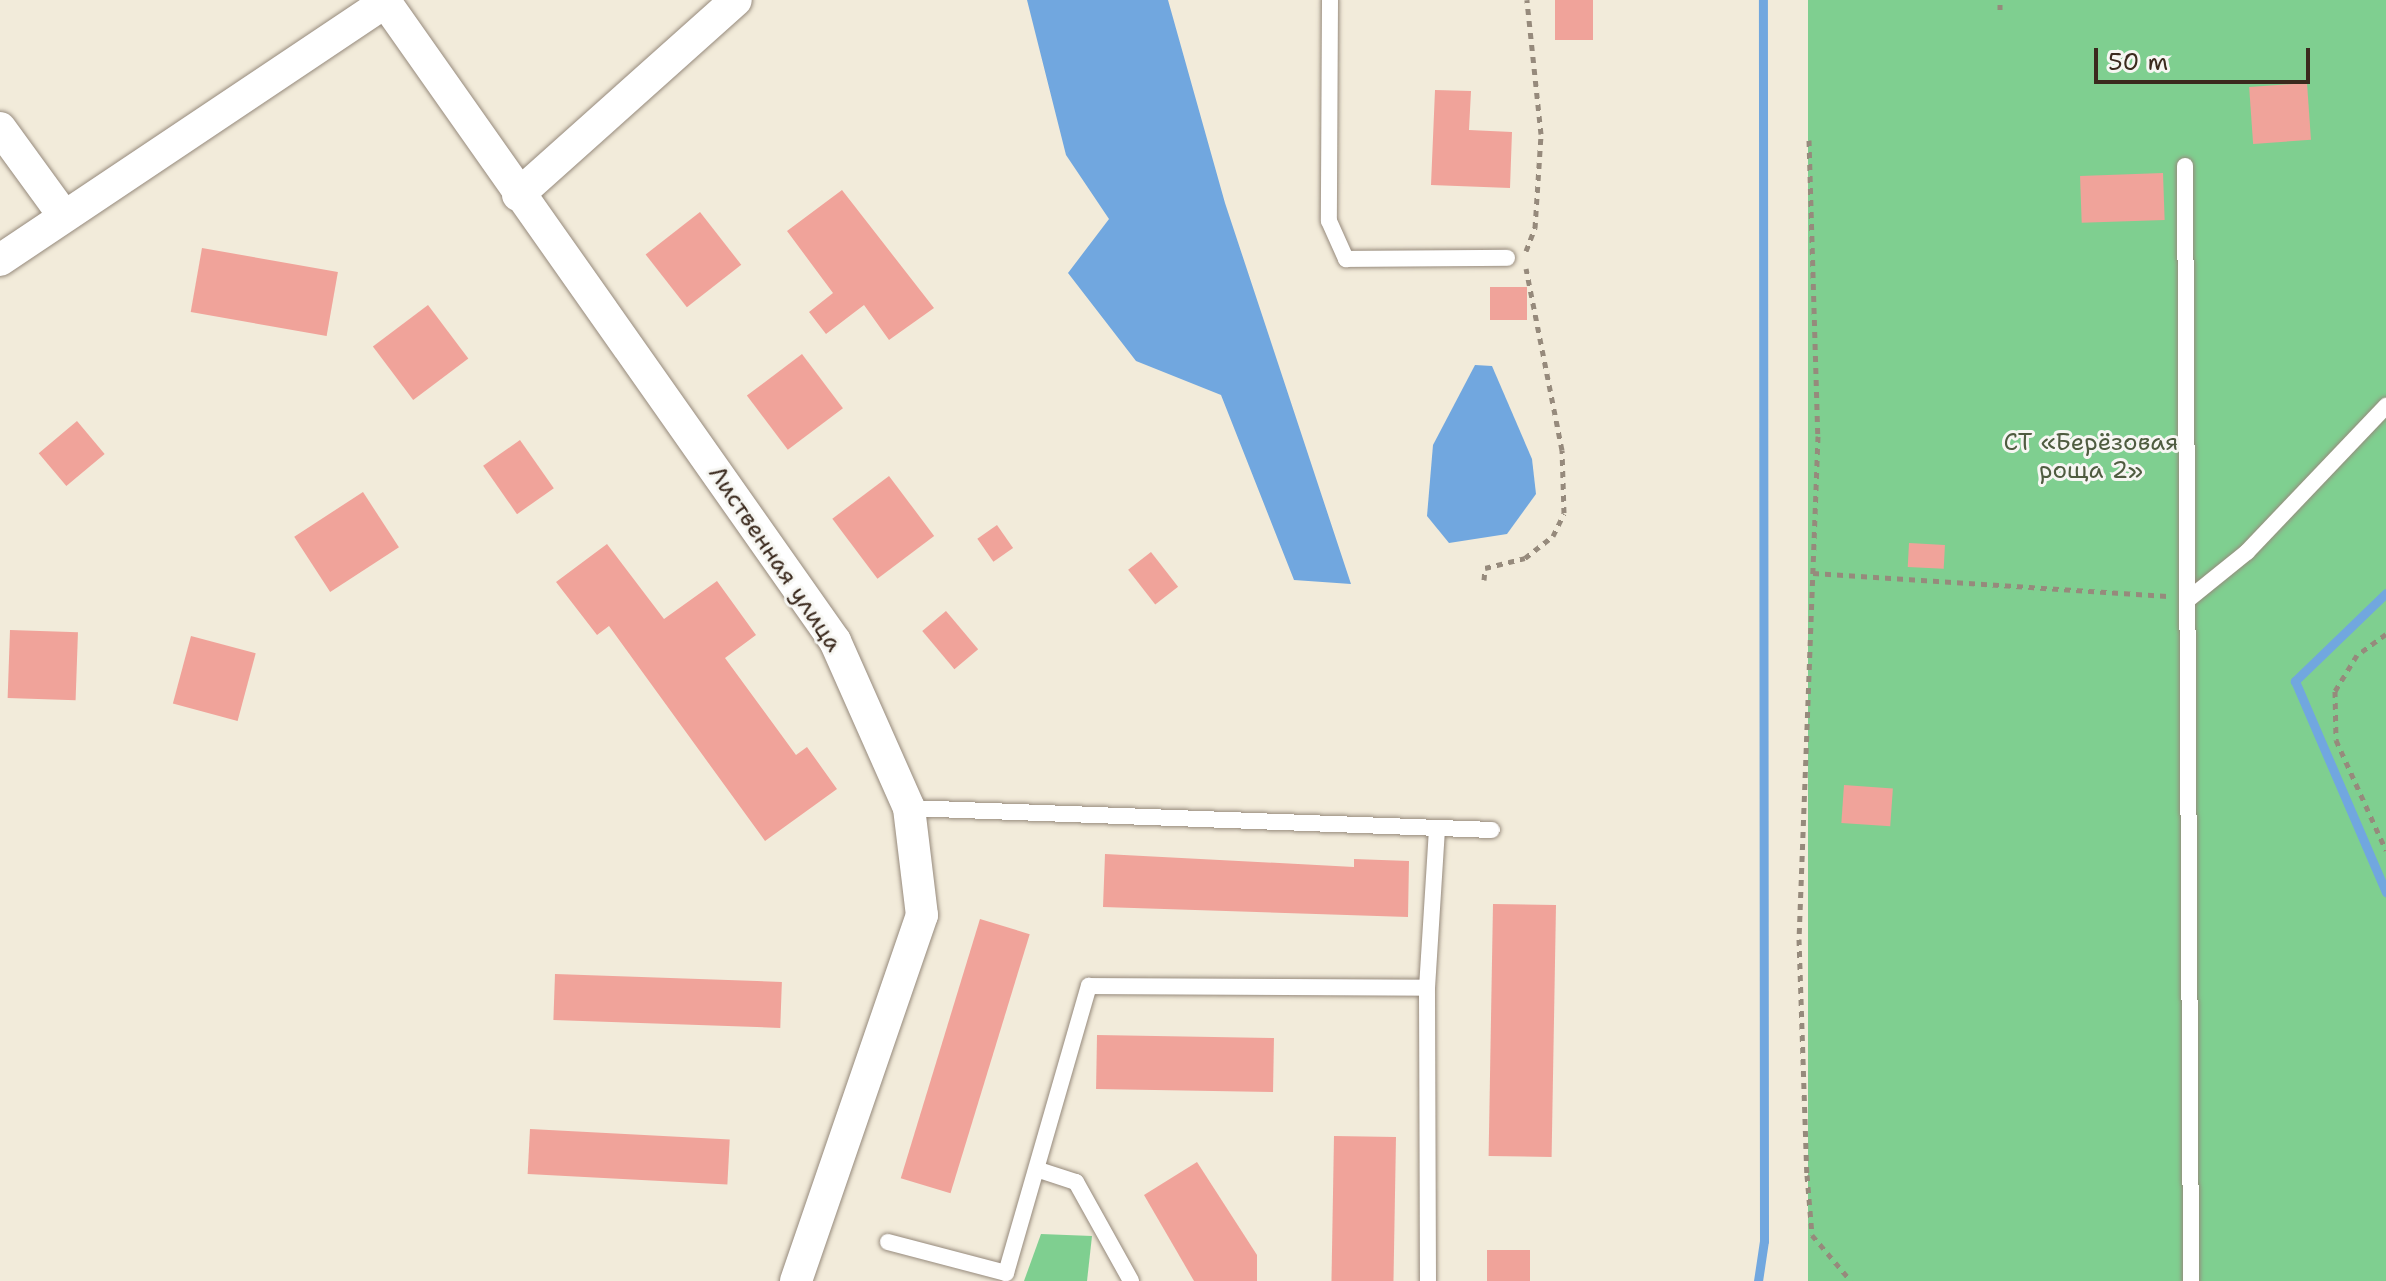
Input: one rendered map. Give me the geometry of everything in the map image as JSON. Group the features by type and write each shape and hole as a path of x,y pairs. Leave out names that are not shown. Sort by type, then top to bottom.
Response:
{"street":[{"path":"518,195 736,0"},
{"path":"0,260 384,1"},
{"name":"Лиственная улица","path":"384,1 835,641 909,808 922,915 796,1281"},
{"path":"0,128 64,216"}],"lane":[{"path":"1330,0 1329,221 1346,259 1507,258"},
{"path":"2185,166 2190,598 2191,1281"},
{"path":"2190,598 2247,552 2386,406"},
{"path":"909,808 1492,830"},
{"path":"1428,1281 1427,988 1437,828"},
{"path":"888,1242 1006,1273 1039,1170 1089,986 1427,988"},
{"path":"1039,1170 1076,1182 1131,1281"}],"path":[{"path":"1484,580 1485,568 1525,558 1553,536 1564,513 1562,450 1526,276 1541,134 1527,0"},
{"path":"2000,0 2000,10"},
{"path":"1809,140 1818,436 1799,939 1807,1175 1812,1235 1851,1281"},
{"path":"1813,573 2190,598"},
{"path":"2386,634 2357,655 2335,691 2336,740 2386,850"}],"green space":[{"name":"СТ «Берёзовая роща 2»","path":"1808,0 2386,0 2386,1281 1808,1281"},
{"path":"1041,1234 1092,1236 1087,1281 1024,1281"}],"water":[{"path":"1027,0 1168,0 1225,203 1351,584 1294,580 1221,395 1136,361 1068,273 1109,219 1066,155"},
{"path":"1475,365 1492,366 1532,459 1536,494 1507,534 1449,543 1427,516 1433,445"}],"building":[{"path":"1555,0 1593,0 1593,40 1555,40"},
{"path":"2307,83 2311,140 2253,144 2249,87"},
{"path":"1435,90 1471,91 1469,130 1512,132 1510,188 1431,185"},
{"path":"2163,173 2165,220 2082,223 2080,176"},
{"path":"842,190 934,308 889,340 864,305 826,334 809,312 833,293 787,231"},
{"path":"700,212 741,265 687,307 646,254"},
{"path":"202,248 338,272 327,336 191,312"},
{"path":"1490,287 1527,287 1527,320 1490,320"},
{"path":"428,305 468,359 413,400 373,347"},
{"path":"802,354 843,408 788,450 747,396"},
{"path":"77,421 105,454 66,486 39,453"},
{"path":"520,440 554,488 517,514 483,466"},
{"path":"889,476 934,536 877,579 832,519"},
{"path":"363,492 399,547 330,592 294,537"},
{"path":"997,525 1013,548 993,562 977,539"},
{"path":"1909,543 1945,545 1944,569 1908,567"},
{"path":"607,544 664,619 717,581 756,635 725,658 796,755 807,747 837,789 765,841 609,626 597,635 556,582"},
{"path":"1151,552 1178,587 1155,605 1128,570"},
{"path":"946,611 978,649 954,669 922,631"},
{"path":"10,630 78,632 76,700 8,698"},
{"path":"191,636 256,653 238,721 173,704"},
{"path":"1844,785 1893,788 1890,826 1841,823"},
{"path":"1105,854 1354,867 1354,859 1409,861 1408,917 1103,907"},
{"path":"1493,904 1556,905 1552,1157 1489,1156"},
{"path":"980,919 1030,934 950,1193 901,1178"},
{"path":"555,974 782,982 780,1028 553,1020"},
{"path":"1097,1035 1274,1038 1273,1092 1096,1089"},
{"path":"530,1129 730,1139 727,1184 528,1174"},
{"path":"1334,1136 1396,1137 1393,1281 1331,1281"},
{"path":"1197,1162 1257,1255 1257,1281 1194,1281 1144,1195"},
{"path":"1487,1250 1530,1250 1530,1281 1487,1281"}],"waterway":[{"path":"1758,1281 1764,1241 1763,0"},
{"path":"2386,593 2295,681 2386,892"}]}
